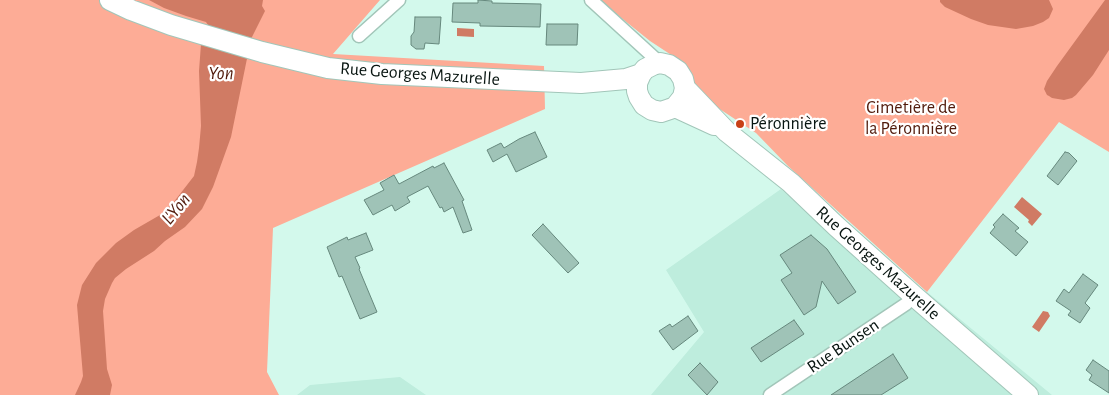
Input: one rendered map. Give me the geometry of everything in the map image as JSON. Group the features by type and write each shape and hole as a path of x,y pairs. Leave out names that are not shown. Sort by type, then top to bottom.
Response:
{"main road":[{"name":"Rue Georges Mazurelle","path":"110,0 152,19 200,34 328,68 382,74 581,83"},
{"path":"581,83 626,79 649,69 669,65 678,71 683,79 685,88 683,97 670,110 661,112 652,110 644,105 639,97 637,83 649,69"},
{"path":"581,83 639,97"},
{"path":"685,88 727,132"},
{"path":"675,107 727,132"},
{"name":"Rue Georges Mazurelle","path":"727,132 791,183 914,296 1028,395"}],"street":[{"path":"359,36 399,0"},
{"path":"590,0 636,42 649,69"},
{"name":"Rue Bunsen","path":"770,395 906,304 914,296"}],"shaded area":[{"path":"781,189 915,307 927,292 1052,395 651,395 704,332 666,270"},
{"path":"400,377 426,395 297,395 310,385"}],"green space":[{"path":"0,0 380,0 333,54 544,66 545,109 273,228 267,372 279,395 0,395"},
{"name":"Cimetière de la Péronnière","path":"599,0 1109,0 1109,152 1059,122 927,292 788,166 756,133 703,98 682,62 650,41"}],"water":[{"name":"Yon","path":"149,0 263,0 262,6 265,11 251,39 231,137 213,187 202,209 185,227 115,278 105,299 103,311 107,369 112,385 110,395 75,395 83,376 77,305 82,285 96,263 116,243 160,215 173,203 194,176 197,162 201,126 199,71 201,44 208,25 206,22 164,8"},
{"path":"940,0 1049,0 1053,9 1049,18 1043,22 1016,29 988,25 971,19 945,7"},
{"path":"1105,0 1109,0 1109,50 1093,75 1076,95 1064,100 1052,98 1047,95 1044,89 1047,81"},
{"path":"457,28 474,29 474,37 457,36"},
{"path":"1022,197 1042,214 1032,226 1028,222 1029,220 1014,207"},
{"path":"1043,311 1048,312 1050,316 1039,332 1032,327"}],"building":[{"path":"478,0 492,1 492,3 541,4 540,27 480,26 480,23 452,22 453,3 478,3"},
{"path":"415,17 441,17 439,44 425,43 424,49 416,49 411,45"},
{"path":"547,24 578,24 577,45 546,45"},
{"path":"535,132 547,157 516,172 507,154 493,162 487,150 501,143 504,148"},
{"path":"1065,152 1069,153 1077,161 1058,185 1047,176"},
{"path":"444,163 464,200 462,201 472,230 463,233 453,207 444,212 428,186 407,197 410,202 395,211 392,205 373,215 364,200 384,190 380,183 394,175 399,184 433,166 434,168"},
{"path":"1003,214 1019,228 1015,231 1028,242 1016,256 990,233 995,227 993,225"},
{"path":"543,224 579,263 568,273 532,235"},
{"path":"366,233 373,250 355,257 377,312 360,319 342,276 339,277 327,247 347,237 348,240"},
{"path":"811,235 827,249 856,292 838,304 822,281 816,307 804,315 781,280 792,273 780,255"},
{"path":"1083,274 1098,285 1085,303 1090,308 1080,323 1068,315 1071,311 1056,301 1064,289 1069,293"},
{"path":"688,316 698,331 673,350 659,331 670,324 672,327"},
{"path":"794,320 804,334 761,362 751,348"},
{"path":"893,354 908,378 881,395 831,395"},
{"path":"1093,360 1109,371 1109,393 1089,380 1092,375 1086,370"},
{"path":"700,363 718,382 707,395 688,375"}],"place":[{"name":"Péronnière","path":"740,124"}],"water label":[{"name":"L'Yon","path":"176,209"}]}
